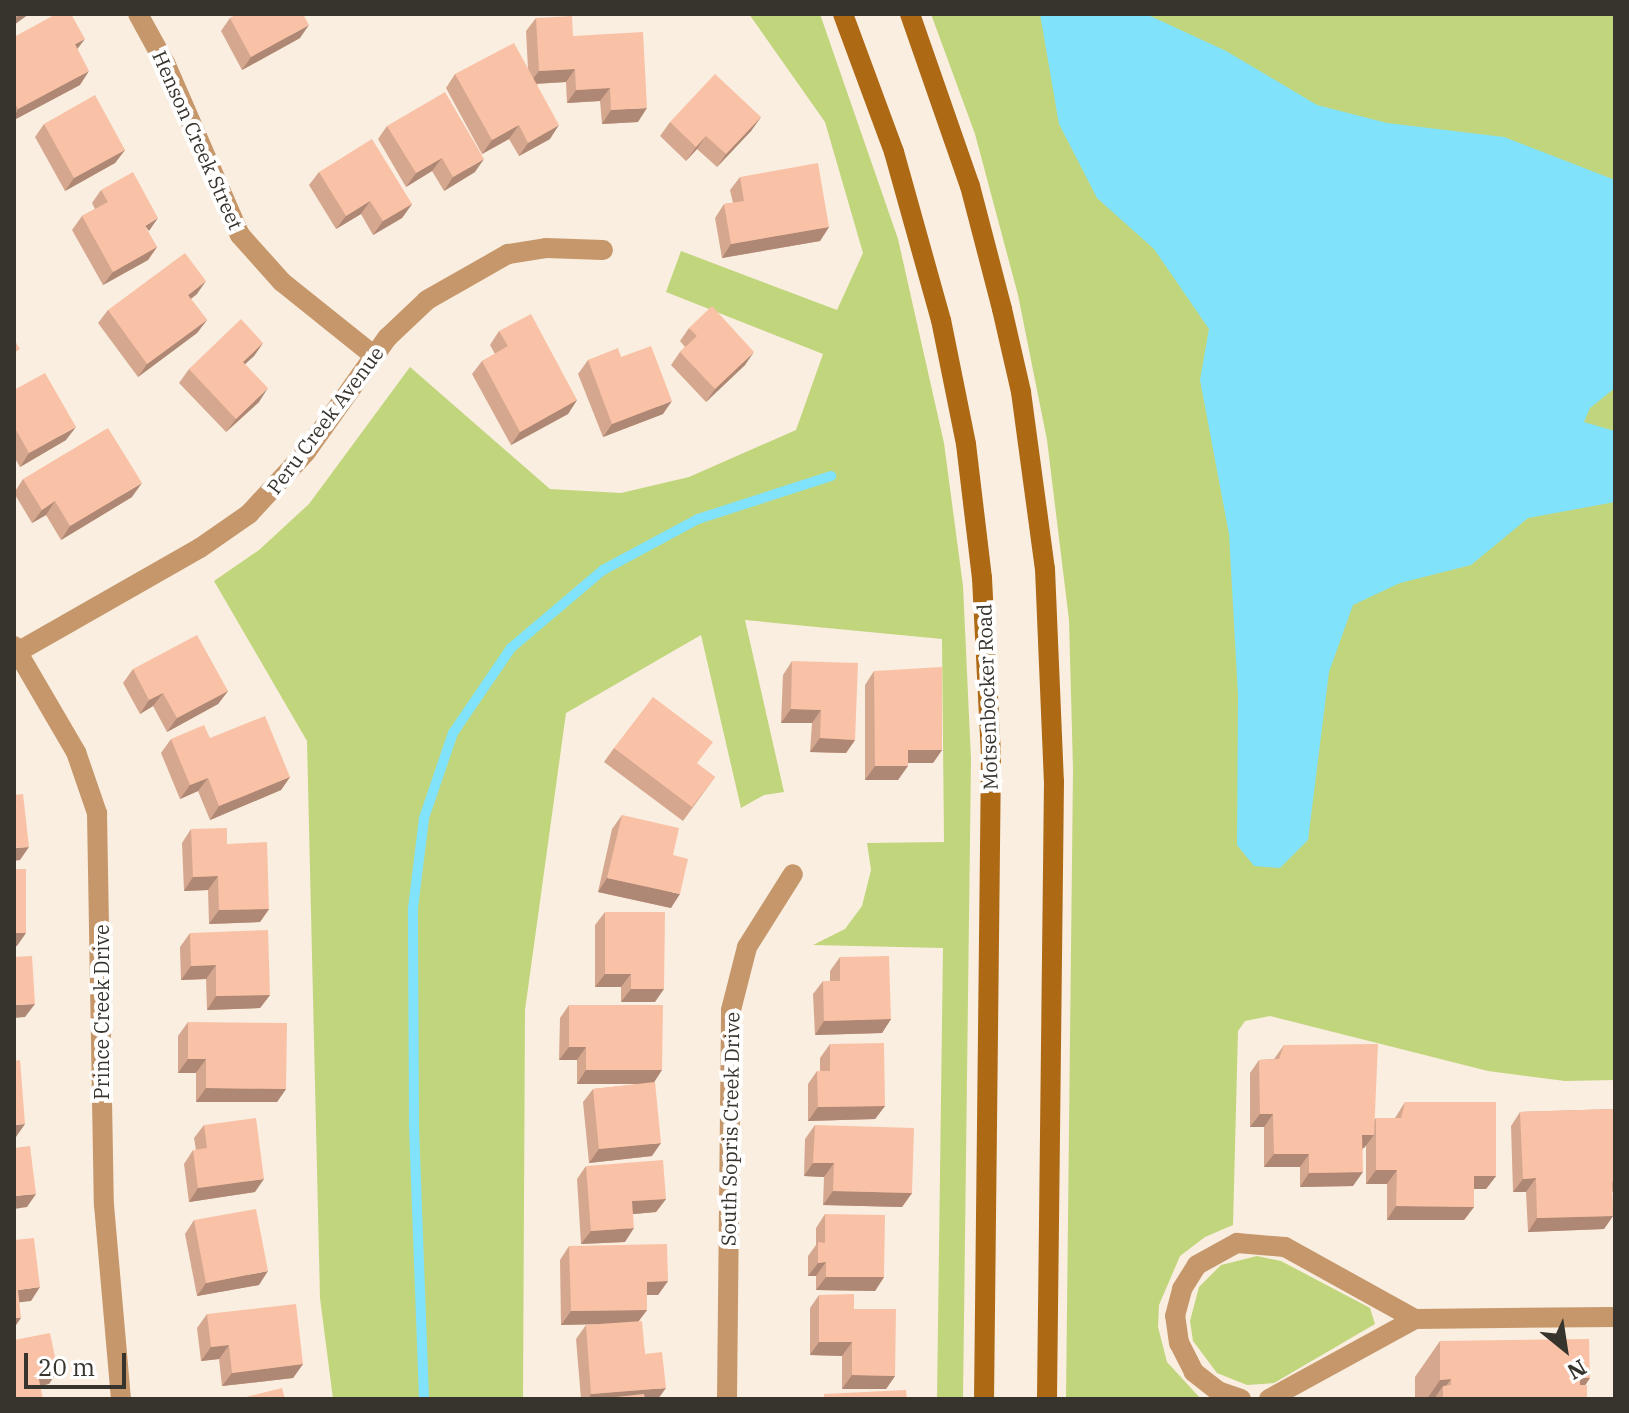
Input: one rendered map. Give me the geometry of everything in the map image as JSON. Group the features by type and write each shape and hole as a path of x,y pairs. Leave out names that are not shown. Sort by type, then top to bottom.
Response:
{"main road":[{"name":"Motsenbocker Road","path":"843,14 900,172 941,320 967,452 983,587 991,755 984,1399"},
{"path":"910,14 958,149 998,291 1021,392 1045,569 1054,781 1047,1399"}],"street":[{"name":"Henson Creek Street","path":"138,14 166,65 240,235 282,282 373,355"},
{"name":"Peru Creek Avenue","path":"15,650 191,553 249,514 306,452 373,355 427,300 496,258 531,249 603,250"},
{"name":"Prince Creek Drive","path":"15,650 76,752 97,813 104,1205 121,1399"},
{"name":"South Sopris Creek Drive","path":"727,1399 731,1010 747,947 793,874"},
{"path":"1241,1399 1218,1391 1194,1372 1176,1330 1177,1302 1188,1276 1224,1248 1253,1242 1285,1247 1415,1319"},
{"path":"1269,1399 1415,1319 1615,1317 1615,1331"}],"green space":[{"path":"749,14 820,14 898,239 944,443 963,586 971,759 963,1399 937,1399 943,948 813,945 845,929 862,906 871,870 867,843 944,842 942,639 745,620 784,792 764,795 741,808 701,635 566,713 525,1010 523,1399 333,1399 320,1298 307,741 214,581 259,550 309,504 410,367 550,489 621,493 689,477 796,430 823,354 666,292 681,251 837,310 863,253 825,122"},
{"path":"931,14 1615,14 1615,1080 1565,1081 1488,1071 1270,1016 1245,1021 1238,1031 1233,1225 1205,1237 1180,1256 1159,1305 1158,1327 1167,1362 1201,1399 1066,1399 1073,769 1069,620 1047,440 1018,295 975,134"},
{"path":"1257,1256 1281,1261 1370,1308 1375,1324 1274,1383 1247,1385 1217,1373 1193,1341 1190,1321 1199,1287 1221,1265"}],"water":[{"path":"1040,14 1146,14 1226,51 1317,105 1387,123 1504,137 1615,180 1615,388 1590,408 1584,422 1615,431 1615,502 1528,518 1471,565 1400,583 1353,605 1329,672 1308,840 1280,868 1254,866 1237,845 1238,695 1229,534 1200,380 1209,329 1154,249 1097,198 1059,124"}],"building":[{"path":"56,14 71,14 85,39 75,44 89,71 18,109 14,102 14,37"},
{"path":"237,14 303,14 309,25 251,57 230,18"},
{"path":"572,16 573,36 643,32 647,108 611,110 610,88 576,90 575,69 539,71 536,18"},
{"path":"514,43 559,125 528,143 519,125 492,140 455,74"},
{"path":"715,74 761,117 726,154 706,136 696,147 670,122"},
{"path":"445,92 484,159 453,177 442,158 416,173 387,126"},
{"path":"95,95 125,150 74,178 44,124"},
{"path":"372,139 412,204 383,221 370,201 346,216 319,172"},
{"path":"818,163 829,227 731,244 724,204 744,201 740,177"},
{"path":"133,172 158,218 145,226 157,247 113,272 82,216 108,202 101,190"},
{"path":"185,253 206,281 188,295 207,320 147,364 108,310"},
{"path":"712,306 754,352 715,389 680,352 697,336 689,328"},
{"path":"531,314 577,400 520,432 482,361 508,346 499,331"},
{"path":"241,319 263,343 243,362 268,388 236,419 189,369"},
{"path":"14,339 20,349 14,353"},
{"path":"651,346 672,401 612,424 588,360 618,348 621,357"},
{"path":"45,373 76,427 29,453 14,428 14,390"},
{"path":"108,428 142,483 70,526 55,501 42,510 23,479"},
{"path":"197,635 228,691 177,718 163,693 149,700 133,669"},
{"path":"792,661 858,663 855,740 820,738 821,710 791,709"},
{"path":"942,667 942,750 908,750 908,766 875,766 874,671"},
{"path":"653,697 713,742 697,763 715,777 692,807 614,748"},
{"path":"265,716 290,777 219,806 208,778 190,785 171,739 204,725 210,738"},
{"path":"23,794 29,847 14,848 14,795"},
{"path":"622,815 679,828 673,855 688,859 680,894 607,878"},
{"path":"227,828 227,844 267,842 269,909 219,910 218,876 193,877 191,829"},
{"path":"14,869 26,869 26,933 14,933"},
{"path":"605,912 665,912 664,989 631,989 631,974 605,974"},
{"path":"268,930 270,995 216,996 216,965 191,966 190,933"},
{"path":"32,956 35,1004 14,1005 14,957"},
{"path":"889,956 891,1019 824,1021 823,981 840,981 840,957"},
{"path":"569,1005 663,1005 662,1070 586,1070 586,1047 569,1047"},
{"path":"188,1022 287,1023 286,1089 206,1088 206,1059 188,1059"},
{"path":"884,1043 885,1106 818,1107 817,1071 830,1071 830,1044"},
{"path":"1378,1044 1374,1135 1362,1135 1363,1172 1309,1173 1309,1154 1274,1154 1273,1114 1260,1114 1259,1060 1279,1059 1284,1045"},
{"path":"20,1060 25,1124 14,1125 14,1061"},
{"path":"655,1082 661,1143 599,1149 593,1089"},
{"path":"1405,1102 1496,1102 1496,1176 1474,1176 1474,1207 1396,1206 1397,1170 1376,1170 1376,1118 1401,1118"},
{"path":"1615,1109 1613,1216 1537,1218 1536,1178 1523,1179 1520,1112"},
{"path":"256,1118 264,1179 198,1188 193,1150 207,1148 204,1125"},
{"path":"815,1125 914,1128 912,1193 833,1191 834,1163 813,1163"},
{"path":"30,1146 36,1194 14,1196 14,1148"},
{"path":"663,1160 666,1199 632,1201 634,1228 591,1231 586,1166"},
{"path":"256,1209 268,1271 206,1283 194,1220"},
{"path":"825,1214 885,1215 884,1277 826,1277 826,1262 818,1263 818,1242 825,1243"},
{"path":"34,1238 40,1287 18,1290 21,1318 14,1318 14,1240"},
{"path":"667,1244 668,1281 647,1282 647,1310 571,1311 569,1246"},
{"path":"854,1294 854,1309 896,1309 895,1376 852,1375 852,1342 819,1342 819,1295"},
{"path":"296,1304 303,1364 232,1373 229,1345 211,1347 207,1314"},
{"path":"642,1321 645,1354 662,1352 666,1388 591,1394 586,1325"},
{"path":"50,1333 58,1371 38,1375 43,1399 14,1399 14,1340"},
{"path":"1589,1339 1590,1378 1580,1378 1580,1385 1587,1385 1587,1399 1443,1399 1443,1386 1451,1385 1451,1379 1440,1380 1440,1341"},
{"path":"282,1388 285,1399 238,1399"},
{"path":"906,1390 907,1399 824,1399 824,1394"},
{"path":"644,1394 645,1399 597,1399"}],"waterway":[{"path":"424,1399 414,1123 413,908 424,818 453,733 511,648 603,570 698,519 831,476"}]}
